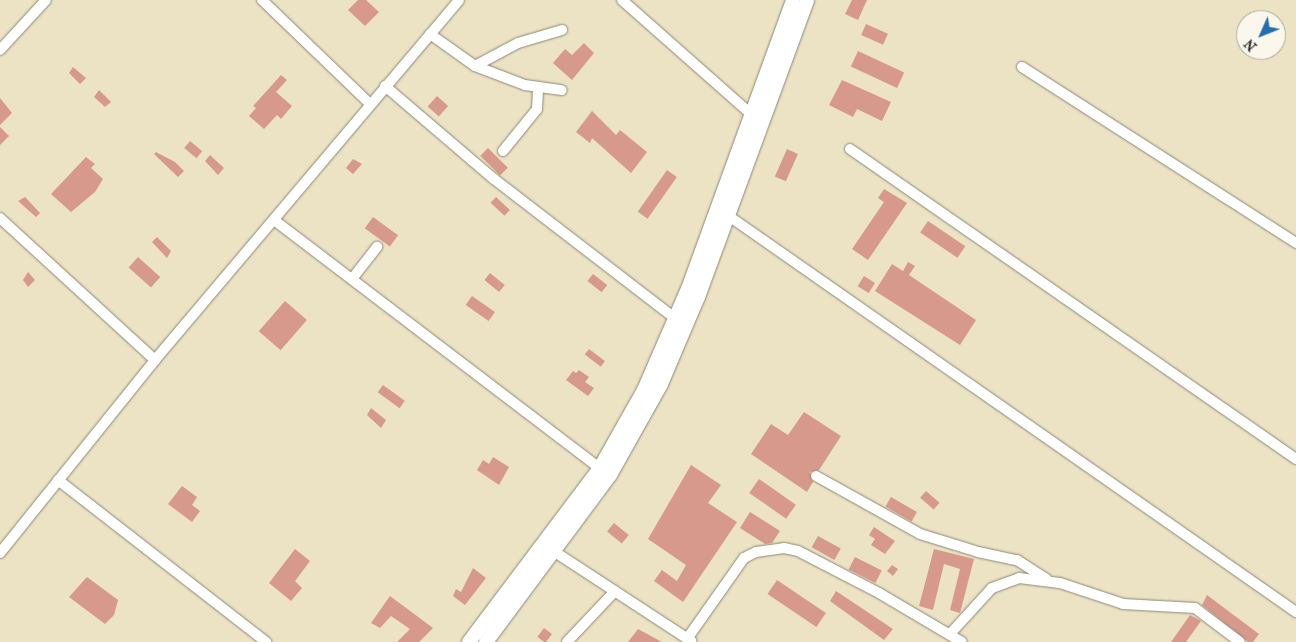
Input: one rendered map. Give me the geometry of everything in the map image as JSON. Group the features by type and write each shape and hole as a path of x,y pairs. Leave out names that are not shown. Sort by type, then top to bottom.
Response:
{"main road":[{"path":"486,642 555,552 610,474 661,384 722,212 751,114 793,0"},
{"path":"470,642 600,468 644,390 722,212 807,0"}],"street":[{"path":"0,50 46,0"},
{"path":"262,0 370,104"},
{"path":"0,553 155,360 459,0"},
{"path":"622,0 751,114"},
{"path":"475,66 518,43 562,30"},
{"path":"430,34 475,66 538,88 562,90"},
{"path":"1022,68 1296,243"},
{"path":"385,86 494,179 676,319"},
{"path":"503,151 537,109 538,88"},
{"path":"850,149 1296,459"},
{"path":"722,212 1296,612"},
{"path":"0,218 155,360"},
{"path":"274,220 600,468"},
{"path":"352,279 377,247"},
{"path":"816,476 920,534 978,552 1017,560 1046,580"},
{"path":"58,480 266,642"},
{"path":"555,552 689,640 744,558 756,552 784,548 798,551 871,589 962,642"},
{"path":"950,634 992,588 1019,578 1046,580 1123,604 1195,608 1240,642"},
{"path":"567,642 615,591"}],"building":[{"path":"358,0 366,0 379,12 365,26 348,10"},
{"path":"852,0 867,0 858,20 845,14"},
{"path":"866,24 888,34 883,45 861,35"},
{"path":"584,43 594,53 572,80 553,63 565,49 572,55"},
{"path":"858,51 904,73 897,88 851,66"},
{"path":"73,67 86,78 80,84 69,73"},
{"path":"281,75 287,80 276,92 292,106 281,119 277,115 264,129 249,116 256,108 253,106"},
{"path":"842,80 891,102 882,121 857,109 853,117 829,105"},
{"path":"99,90 111,102 105,107 94,97"},
{"path":"437,96 448,106 439,116 428,106"},
{"path":"0,98 12,113 0,125"},
{"path":"592,111 616,135 620,130 647,152 631,173 592,138 590,143 576,132"},
{"path":"0,127 9,136 0,145"},
{"path":"190,141 202,151 196,158 184,148"},
{"path":"488,148 508,168 500,176 480,156"},
{"path":"787,149 798,154 786,181 775,176"},
{"path":"156,152 175,162 184,171 178,177 154,154"},
{"path":"210,155 224,168 218,175 205,161"},
{"path":"86,157 95,164 91,168 103,179 95,192 71,212 51,194"},
{"path":"353,159 362,164 353,174 346,168"},
{"path":"667,170 677,177 648,219 638,212"},
{"path":"884,189 907,203 868,260 852,249 884,202 878,198"},
{"path":"25,197 40,213 36,217 18,201"},
{"path":"496,197 510,210 504,216 491,203"},
{"path":"373,217 398,235 390,247 365,228"},
{"path":"928,221 965,246 957,258 920,233"},
{"path":"157,237 171,251 167,258 152,242"},
{"path":"138,257 160,277 151,287 129,267"},
{"path":"908,262 915,266 909,275 976,320 960,345 875,291 892,264 903,271"},
{"path":"28,272 35,280 28,287 23,280"},
{"path":"490,273 505,285 499,292 484,280"},
{"path":"593,274 607,285 602,292 587,281"},
{"path":"864,276 875,283 869,293 858,286"},
{"path":"472,296 495,312 489,321 466,305"},
{"path":"285,301 307,320 281,350 259,331"},
{"path":"589,349 605,361 601,367 585,355"},
{"path":"579,370 589,377 585,382 594,388 588,396 566,380 573,371 576,373"},
{"path":"383,385 405,401 400,408 378,392"},
{"path":"371,408 386,420 381,428 367,415"},
{"path":"804,412 841,436 819,470 810,472 813,482 807,492 751,454 771,424 788,435"},
{"path":"493,457 509,467 499,485 477,470 483,460 489,464"},
{"path":"691,465 721,485 708,503 737,522 683,602 654,581 662,570 677,581 686,565 648,539"},
{"path":"759,479 796,505 786,519 749,493"},
{"path":"182,486 197,497 192,505 200,511 192,522 168,504"},
{"path":"926,491 940,503 934,510 920,498"},
{"path":"891,497 917,512 911,522 886,507"},
{"path":"750,512 780,531 772,543 765,544 740,528"},
{"path":"614,523 629,535 622,544 607,532"},
{"path":"874,527 895,541 885,554 871,545 875,539 869,535"},
{"path":"818,536 841,549 834,560 812,547"},
{"path":"295,549 310,561 295,581 302,588 291,601 269,583"},
{"path":"934,549 974,559 960,613 950,610 960,569 944,564 933,610 919,606"},
{"path":"855,557 882,571 875,583 849,569"},
{"path":"892,565 898,569 893,576 887,571"},
{"path":"473,568 486,578 465,605 453,596 456,589 461,592"},
{"path":"87,577 118,600 114,615 105,624 69,597"},
{"path":"777,580 826,613 816,627 767,594"},
{"path":"836,591 893,629 884,640 830,601"},
{"path":"1207,595 1259,634 1253,642 1248,642 1202,605"},
{"path":"390,596 433,628 419,642 397,642 410,629 391,616 380,628 371,623"},
{"path":"1190,615 1201,621 1186,642 1171,642"},
{"path":"544,628 552,634 546,642 537,637"},
{"path":"638,629 662,642 628,642"}]}
